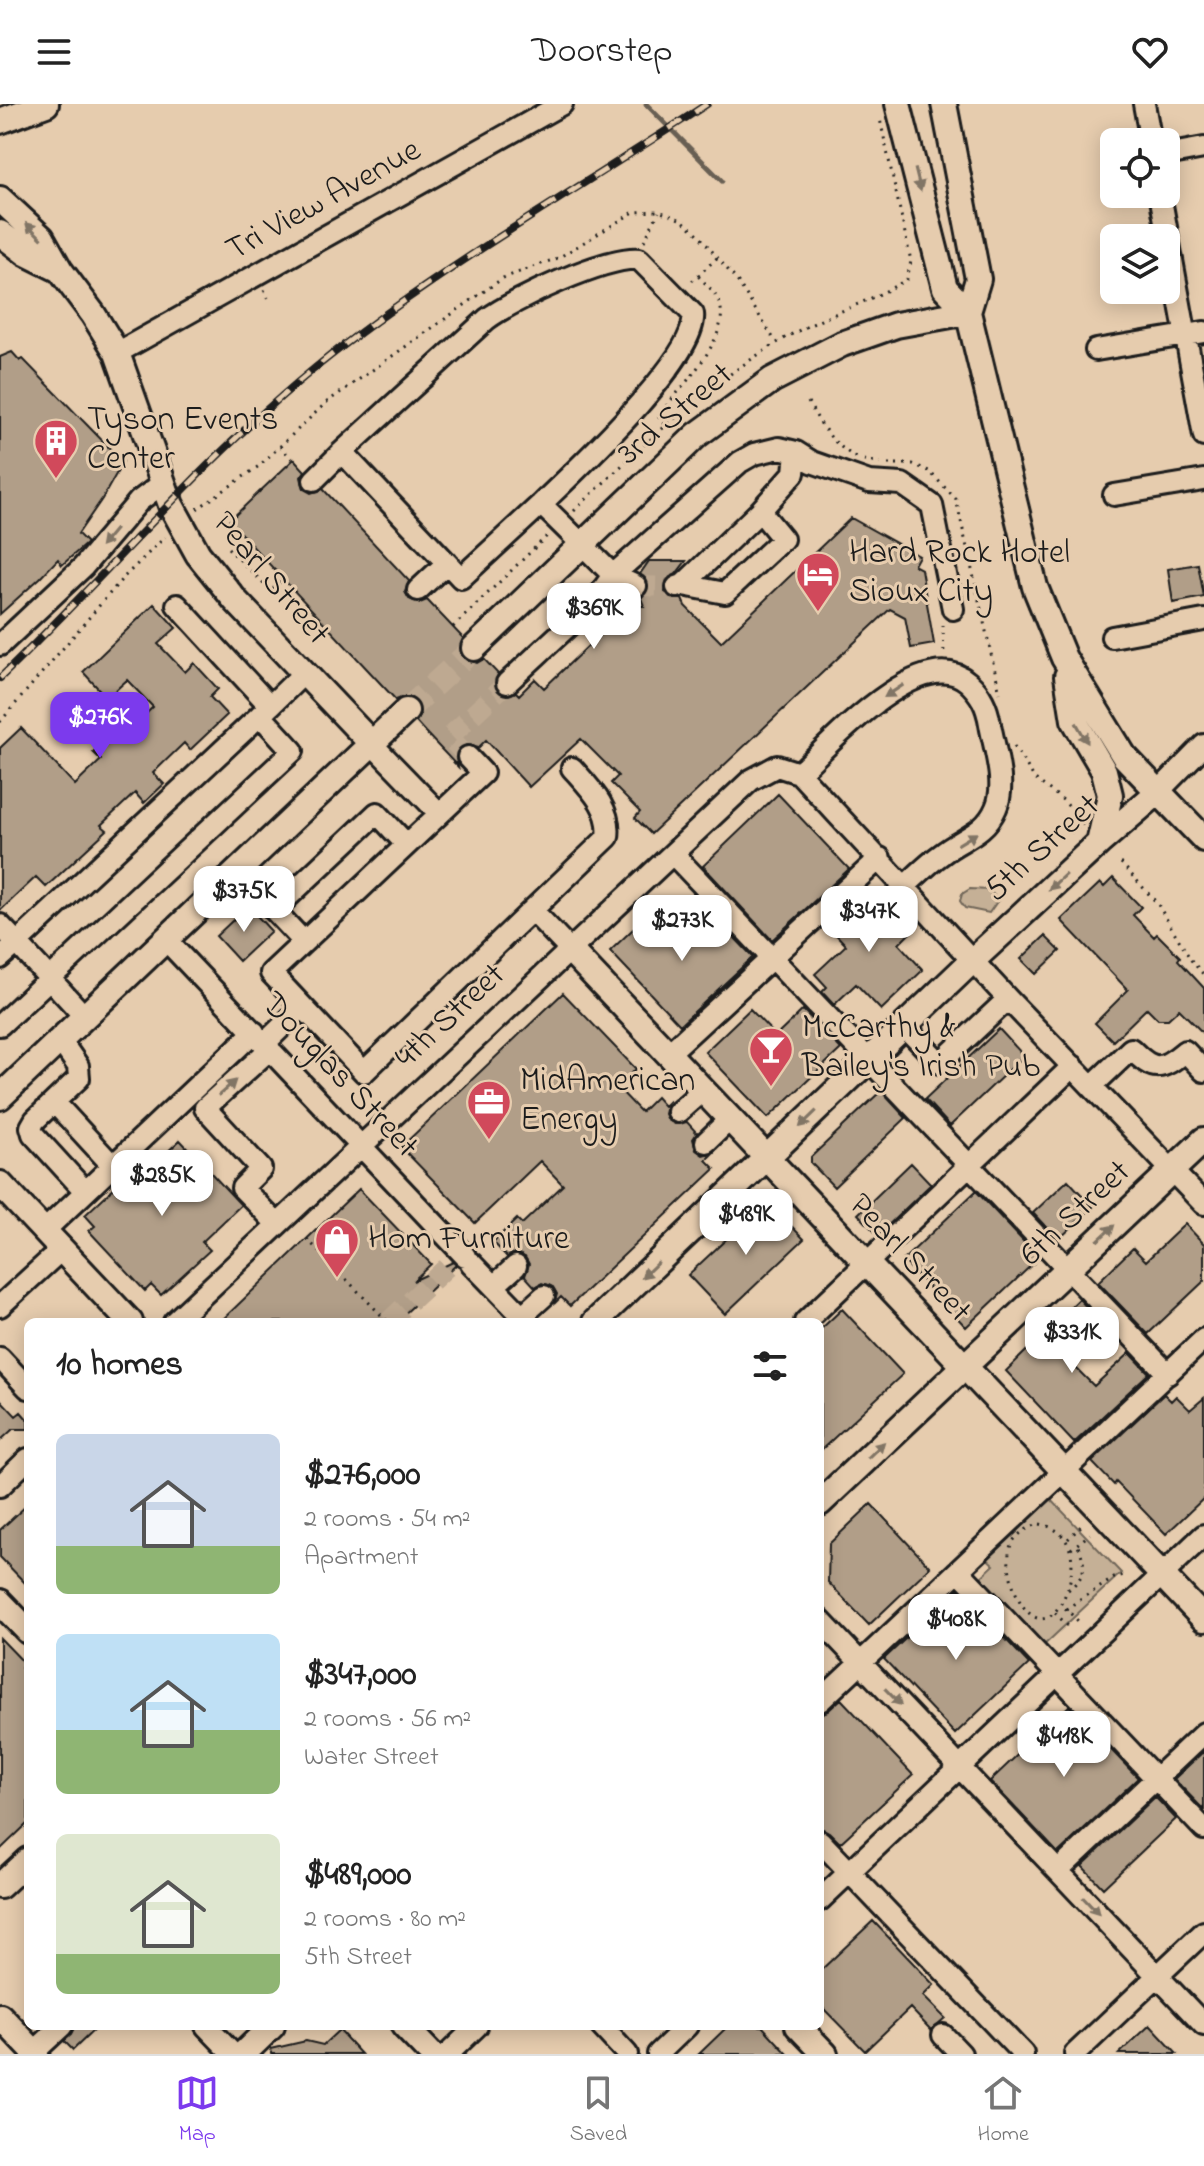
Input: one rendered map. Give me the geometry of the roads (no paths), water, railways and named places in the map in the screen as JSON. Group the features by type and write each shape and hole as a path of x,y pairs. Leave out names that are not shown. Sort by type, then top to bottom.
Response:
{"main road":[{"path":"6,122 46,104"},
{"path":"944,104 978,279 968,312"},
{"path":"889,111 945,288 968,312 1035,587 1064,658 1124,756 1204,839"},
{"name":"Pearl Street","path":"0,199 42,238 60,270 117,353 177,520 198,554 235,600 372,744"},
{"name":"Pearl Street","path":"0,233 26,253 60,270"},
{"name":"3rd Street","path":"474,648 697,435 772,380 842,344 896,325 968,312"},
{"path":"1064,658 1074,720 1104,771 1110,795 1099,843"},
{"path":"0,1097 406,711"},
{"name":"5th Street","path":"599,1318 973,960 1157,793"},
{"name":"Pearl Street","path":"570,950 1204,1619"},
{"name":"6th Street","path":"824,1499 1204,1140"},
{"path":"0,1184 126,1318"},
{"path":"0,1602 24,1627"},
{"path":"0,1886 24,1864"},
{"path":"0,2016 35,2053"},
{"path":"243,2054 268,2030"},
{"path":"408,2030 431,2054"},
{"path":"802,2030 825,2054"}],"street":[{"name":"Tri View Avenue","path":"117,353 562,104"},
{"path":"1144,104 1148,128"},
{"path":"1180,152 1204,148"},
{"path":"1164,208 1195,334 1204,436"},
{"path":"314,480 342,452 487,319 506,305 629,258 639,259 693,314 690,335 649,392 621,424 461,578 342,452"},
{"path":"1096,350 1195,334"},
{"path":"507,683 594,602 613,575 740,462 754,454 779,448 869,482 902,484 932,505 953,609"},
{"path":"760,511 783,539 725,593 680,586 760,511 794,473 796,452"},
{"path":"1114,495 1204,480"},
{"path":"0,645 83,567 139,501 163,483"},
{"path":"541,504 613,575 636,586"},
{"path":"418,590 447,563"},
{"path":"0,1025 293,751 265,710 177,605"},
{"path":"1112,637 1204,620"},
{"path":"905,886 943,852 971,838 983,828 998,806 999,778 987,707 977,690 960,675 943,670 908,681 869,707 799,773 1008,999 1204,1204"},
{"path":"0,958 304,673"},
{"name":"Pearl Street","path":"372,744 439,813"},
{"path":"1157,793 1204,745"},
{"path":"468,757 483,773 271,973 364,1072 608,837 610,820 593,791 572,768"},
{"name":"4th Street","path":"178,1318 751,780 777,766 799,773"},
{"path":"304,942 274,910 377,813 406,844"},
{"path":"673,854 1168,1374"},
{"path":"668,1054 880,858"},
{"name":"Pearl Street","path":"532,910 570,950"},
{"path":"0,925 85,1017"},
{"name":"Douglas Street","path":"166,940 524,1318"},
{"path":"905,1027 940,1063 1008,999"},
{"path":"44,1231 113,1166 302,1007"},
{"path":"60,1040 80,1072 75,1083 31,1127 33,1134 85,1191"},
{"path":"263,1041 205,1108 261,1169 242,1188 277,1224"},
{"path":"1092,1086 1131,1049 1157,1068 1167,1065 1185,1051 1204,1071"},
{"path":"809,1318 1073,1066"},
{"path":"678,1112 703,1090"},
{"path":"54,1102 113,1166"},
{"path":"706,1142 730,1119"},
{"path":"0,1306 62,1249"},
{"path":"494,1286 512,1258"},
{"path":"526,1318 544,1296"},
{"path":"824,1697 1204,1339"},
{"path":"0,1358 24,1384"},
{"path":"0,1486 24,1463"},
{"path":"824,1896 1204,1535"},
{"path":"959,1571 1204,1829"},
{"path":"824,1624 1204,2025"},
{"path":"1058,1871 1204,1733"},
{"path":"824,1845 1023,2054"},
{"path":"1075,2054 1204,1932"},
{"path":"35,2053 58,2030"},
{"path":"210,2030 233,2054"},
{"path":"448,2054 473,2030"},
{"path":"605,2030 627,2054"},
{"path":"658,2054 683,2030"},
{"path":"943,2035 961,2054"}],"waterway":[{"path":"646,104 722,181"}],"tunnel":[{"path":"636,586 677,587"},
{"path":"406,711 474,648"},
{"path":"468,757 449,737 507,683"},
{"path":"392,1318 462,1253"}],"railway":[{"path":"0,678 193,480 315,368 409,297 707,104"}],"place":[{"name":"Tyson Events Center","path":"56,480"},
{"name":"Hard Rock Hotel Sioux City","path":"818,613"},
{"name":"McCarthy & Bailey's Irish Pub","path":"771,1088"},
{"name":"MidAmerican Energy","path":"489,1141"},
{"name":"Hom Furniture","path":"337,1279"}]}
